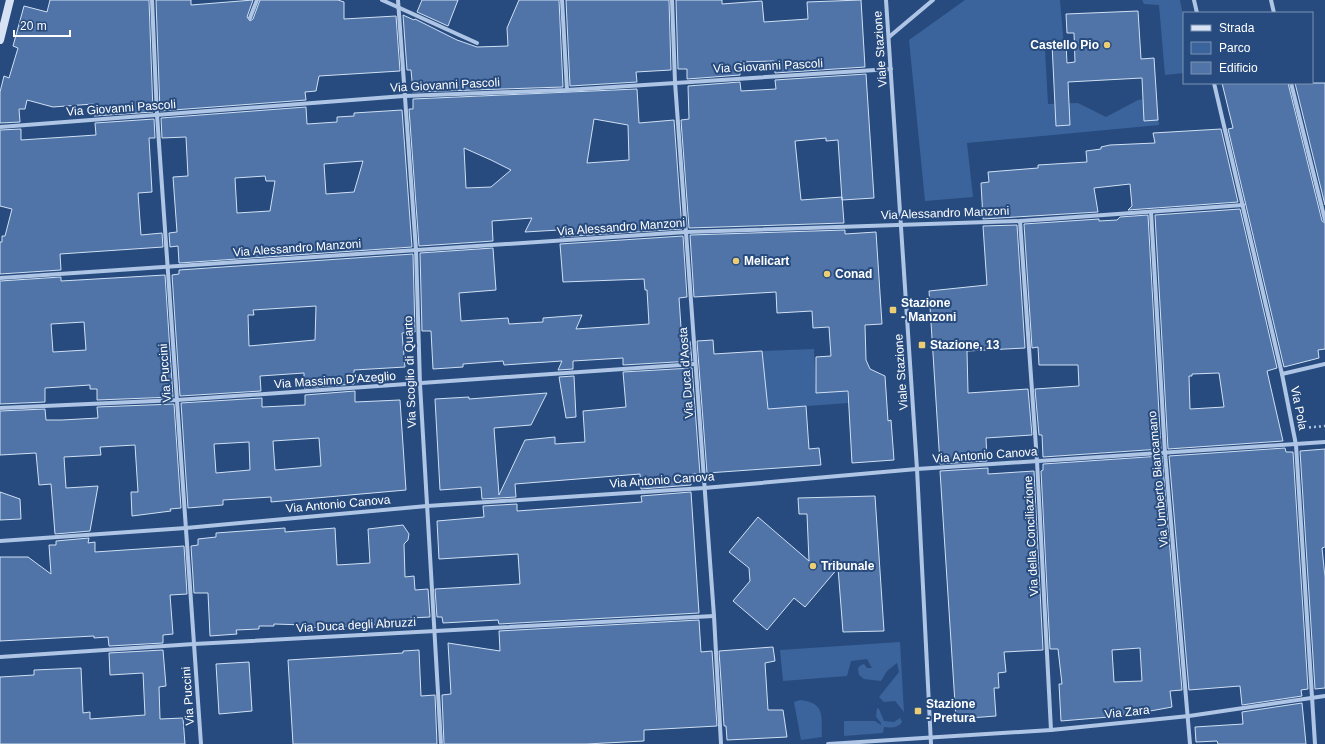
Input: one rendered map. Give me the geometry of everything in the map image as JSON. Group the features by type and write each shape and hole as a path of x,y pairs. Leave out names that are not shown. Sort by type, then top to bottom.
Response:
{"street":[{"path":"0,40 10,0"},
{"name":"Via Puccini","path":"152,0 168,267 201,744"},
{"path":"250,18 257,0"},
{"path":"382,0 477,43"},
{"name":"Via Scoglio di Quarto","path":"398,0 416,250 420,384 441,744"},
{"path":"562,0 567,90"},
{"name":"Via Duca d'Aosta","path":"672,0 675,82 722,744"},
{"name":"Viale Stazione","path":"886,0 917,469 931,744"},
{"path":"889,37 933,0"},
{"path":"1194,0 1197,12"},
{"path":"1271,0 1274,12"},
{"name":"Via Giovanni Pascoli","path":"0,127 404,96 567,90 891,69"},
{"name":"Via Pola","path":"1214,84 1282,374 1296,445 1310,698 1315,744"},
{"path":"1291,84 1325,220"},
{"name":"Via Alessandro Manzoni","path":"0,278 686,232 1020,221 1242,204"},
{"name":"Via Umberto Biancamano","path":"1151,212 1165,453 1189,716 1190,744"},
{"name":"Via della Conciliazione","path":"1020,221 1037,461 1051,730"},
{"name":"Via Massimo D'Azeglio","path":"0,408 177,400 695,364"},
{"path":"1282,374 1325,364"},
{"name":"Via Antonio Canova","path":"0,541 186,528 427,506 704,488 917,469 1325,442"},
{"name":"Via Duca degli Abruzzi","path":"0,657 194,644 714,616"},
{"name":"Via Zara","path":"828,744 1051,730 1189,716 1325,696"}],"green space":[{"path":"965,0 1060,0 1064,46 1045,50 1048,104 1078,103 1106,117 1138,100 1157,98 1159,125 967,143 973,197 925,201 909,40"},
{"path":"1142,0 1180,0 1183,15 1183,73 1165,75 1159,5 1144,4"},
{"path":"814,349 816,393 847,391 848,403 794,407 768,416 762,351"},
{"path":"900,642 904,712 895,701 884,702 879,697 899,672 897,663 887,671 881,681 864,679 859,675 858,668 861,665 864,664 867,668 872,668 867,659 851,661 847,676 783,681 780,650"},
{"path":"800,700 814,704 818,707 821,717 822,737 801,740 794,702"},
{"path":"877,708 879,709 884,721 894,722 900,718 902,722 894,727 884,727 883,733 844,736 844,721 875,721 881,725 876,717"}],"building":[{"path":"50,0 149,0 153,112 94,116 93,104 53,107 27,100 25,109 19,109 20,122 0,123 0,92 4,76 9,78 18,48 13,46 24,6 47,12"},
{"path":"156,0 191,0 191,5 253,0 247,17 250,21 253,19 260,0 338,0 344,2 344,19 396,16 400,71 319,76 316,91 305,92 306,100 160,111"},
{"path":"422,0 458,0 448,26 417,12"},
{"path":"519,0 559,0 563,87 413,92 411,70 407,70 403,15 414,20 415,19 457,40 477,47 508,46 507,28"},
{"path":"566,0 669,0 671,70 636,72 637,82 570,86"},
{"path":"676,0 722,0 722,4 762,1 764,22 808,19 807,2 861,0 865,67 775,73 774,61 740,62 740,75 687,79 687,69 678,69"},
{"name":"Castello Pio","path":"1138,11 1141,59 1154,58 1158,120 1144,121 1142,78 1068,82 1070,125 1056,126 1052,44 1066,43 1067,63 1075,62 1074,33 1067,33 1066,14"},
{"path":"866,74 874,198 842,200 844,223 689,228 681,120 689,119 688,86 740,82 741,91 776,89 775,80","holes":["826,138 826,141 838,140 842,197 801,200 795,141"]},
{"path":"1325,83 1325,205 1295,84"},
{"path":"1222,84 1288,84 1322,221 1325,223 1325,349 1318,350 1319,358 1284,367 1228,129 1233,128"},
{"path":"637,89 639,123 674,120 682,229 560,237 559,230 525,232 532,218 492,221 493,241 419,246 409,109 413,109 413,99","holes":["594,119 628,125 629,160 587,163","464,148 491,160 511,170 491,187 466,188"]},
{"path":"306,107 307,124 337,122 337,117 354,116 354,113 402,110 412,247 179,263 178,246 170,247 169,233 177,232 173,177 188,176 186,137 162,138 161,118","holes":["363,161 354,192 326,194 324,164","265,176 266,181 275,181 270,211 237,213 235,178"]},
{"path":"154,119 155,138 149,138 152,192 138,193 141,235 162,233 163,247 60,254 61,270 0,274 0,242 2,242 2,236 5,236 12,209 0,206 0,130 21,129 21,140 96,135 95,123"},
{"path":"1221,129 1238,202 1128,210 1132,206 1130,184 1094,188 1098,212 983,219 981,183 989,182 988,172 1038,168 1038,165 1087,162 1086,151 1101,149 1101,147 1110,145 1155,143 1153,133"},
{"path":"1240,209 1277,368 1267,371 1283,441 1168,449 1155,215","holes":["1219,373 1224,407 1190,409 1189,376 1192,376 1192,374"]},
{"path":"1148,215 1161,449 1043,457 1042,435 1039,435 1035,389 1079,386 1078,365 1039,365 1038,347 1032,348 1024,224 1099,219 1099,221 1117,220 1120,217"},
{"path":"1017,225 1025,348 967,351 968,393 1028,389 1032,435 986,438 987,461 940,464 929,291 987,285 983,226"},
{"path":"845,230 845,234 876,232 882,324 865,325 866,360 870,369 885,376 888,421 891,420 894,460 852,463 848,391 816,393 816,357 831,356 829,327 813,328 812,311 777,313 776,292 694,297 690,235"},
{"path":"683,236 687,297 679,298 682,342 690,341 692,361 623,365 623,358 573,361 573,369 558,370 562,361 504,365 503,361 463,364 463,367 433,369 431,331 422,331 420,253 493,248 496,290 459,293 461,321 508,318 509,324 543,322 543,318 582,315 576,329 649,324 647,290 645,290 644,279 563,282 560,244"},
{"path":"413,254 415,332 402,333 405,367 354,370 354,384 304,388 304,373 260,376 261,391 180,396 172,275 179,274 179,270","holes":["316,306 315,340 249,346 248,315 254,315 253,310"]},
{"path":"165,275 173,397 97,400 97,389 90,389 90,385 45,388 45,402 0,404 0,281 61,277 61,281","holes":["84,322 86,350 53,352 51,324"]},
{"path":"713,340 714,354 762,351 768,409 806,406 809,449 819,448 821,465 707,473 697,341"},
{"path":"692,368 700,474 692,474 691,485 641,489 640,474 515,484 516,497 482,499 481,487 440,490 435,399 469,397 469,399 547,393 531,425 494,428 499,495 525,440 555,437 555,444 585,442 583,411 626,407 623,372"},
{"path":"574,376 576,417 566,418 559,377"},
{"path":"355,391 355,402 400,400 406,490 271,502 271,497 223,500 223,505 188,508 181,403 262,398 262,407 305,405 305,395","holes":["319,438 321,466 275,470 273,441","249,442 250,470 216,473 214,444"]},
{"path":"174,404 181,508 170,509 171,511 132,516 131,492 138,492 135,445 100,447 101,455 64,457 66,488 98,486 90,531 55,534 51,484 39,485 36,453 0,455 0,411 45,409 46,420 62,420 98,418 97,407"},
{"path":"1285,448 1286,452 1293,452 1308,689 1301,690 1302,696 1242,705 1240,686 1189,690 1169,456"},
{"path":"1325,449 1325,547 1322,548 1325,577 1325,688 1315,689 1300,451"},
{"path":"1162,456 1182,690 1170,691 1172,707 1134,714 1109,715 1109,717 1061,721 1059,684 1062,684 1058,649 1050,649 1041,471 1043,470 1043,464","holes":["1140,648 1142,681 1114,682 1112,650"]},
{"path":"988,468 988,474 1034,471 1043,650 1004,652 1006,672 998,673 999,688 994,688 996,716 956,719 940,471"},
{"path":"0,492 20,499 21,519 0,520"},
{"path":"691,492 699,613 499,624 498,620 443,623 442,617 437,617 435,589 520,584 518,554 439,559 437,521 484,517 483,506 517,504 517,511 642,502 641,496"},
{"name":"Tribunale","path":"875,496 884,631 843,632 838,568 805,607 794,598 767,630 733,601 750,581 749,568 729,552 758,517 809,561 807,514 799,514 798,498"},
{"path":"403,525 409,534 408,540 404,544 405,577 414,576 415,590 428,589 430,617 410,618 410,623 305,628 305,625 274,624 274,626 259,626 259,629 236,630 237,634 210,636 208,593 194,593 191,546 198,545 198,539 216,537 216,533 285,528 285,532 335,528 337,565 370,563 368,529"},
{"path":"89,538 88,543 95,542 95,552 184,546 187,594 170,595 173,634 163,635 163,643 109,646 108,637 94,638 94,636 0,641 0,557 28,557 51,574 49,545 56,545 56,541"},
{"path":"699,620 701,652 712,651 717,726 644,730 644,741 586,744 444,744 442,695 451,694 448,643 500,651 499,631"},
{"path":"773,647 775,661 765,663 768,710 783,710 787,737 727,740 726,726 724,726 719,651"},
{"path":"163,650 166,686 159,687 160,719 183,718 185,744 0,744 0,677 34,675 34,670 81,668 83,713 90,712 90,719 145,715 143,673 110,675 109,653"},
{"path":"419,650 421,696 435,695 437,744 293,744 288,660 403,653 403,651"},
{"path":"249,662 252,711 219,714 216,664"},
{"path":"1302,703 1306,744 1218,744 1217,741 1196,742 1195,727 1243,724 1242,712"}],"place":[{"name":"Castello Pio","path":"1107,45"},
{"name":"Melicart","path":"736,261"},
{"name":"Conad","path":"827,274"},
{"name":"Stazione - Manzoni","path":"893,310"},
{"name":"Stazione, 13","path":"922,345"},
{"name":"Tribunale","path":"813,566"},
{"name":"Stazione - Pretura","path":"918,711"}]}
